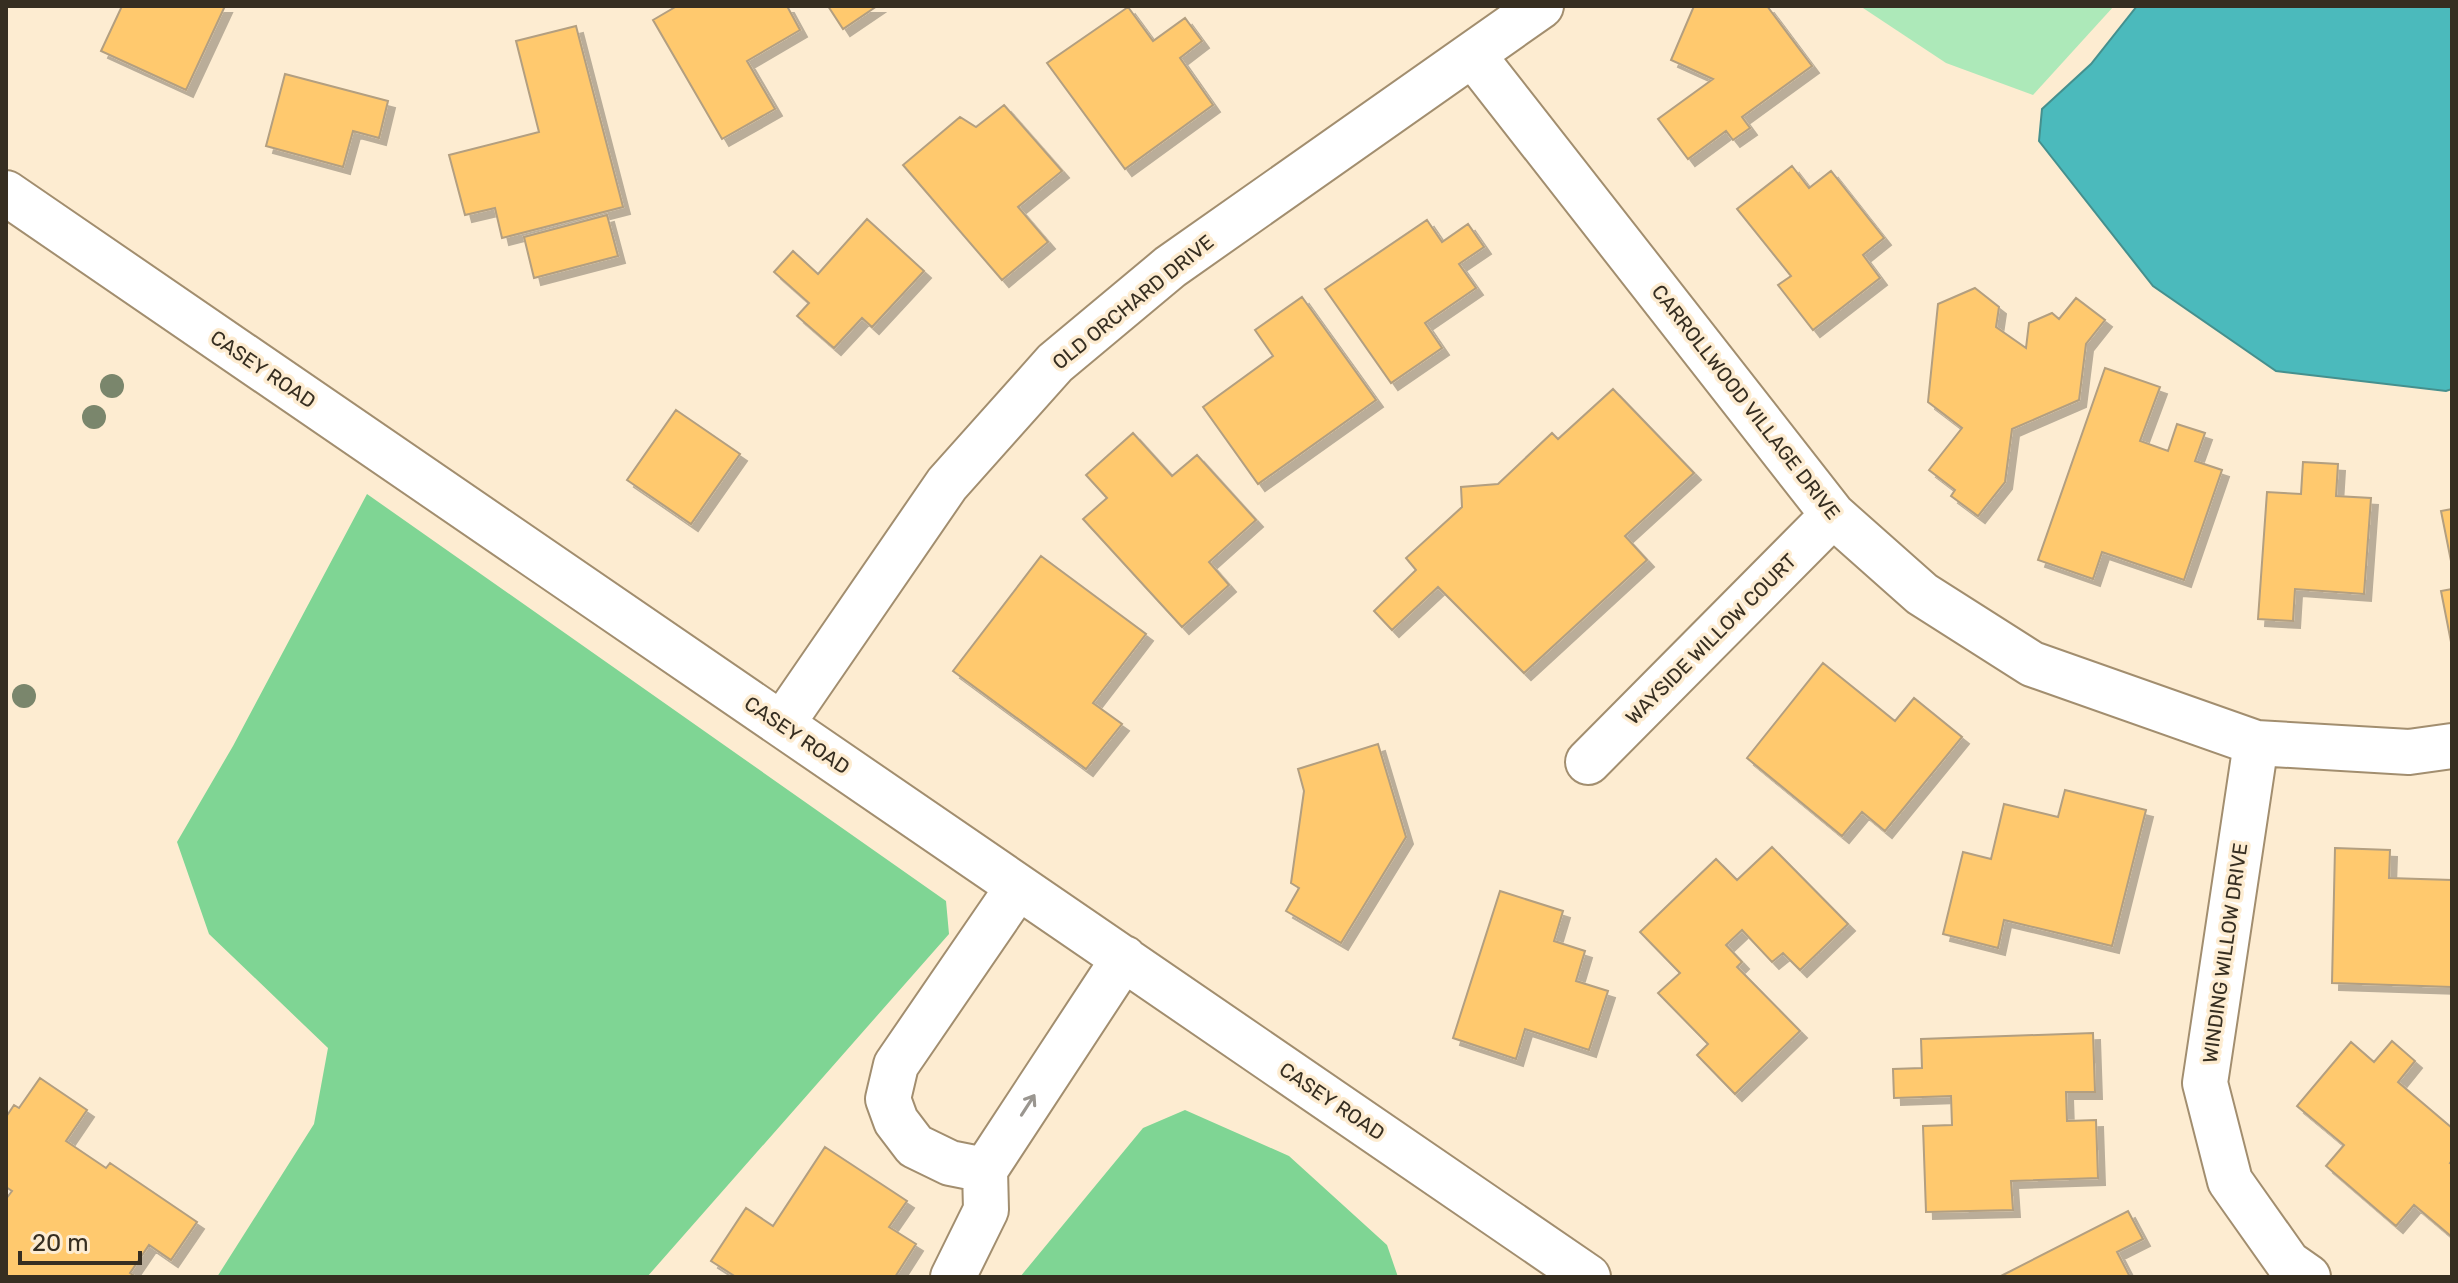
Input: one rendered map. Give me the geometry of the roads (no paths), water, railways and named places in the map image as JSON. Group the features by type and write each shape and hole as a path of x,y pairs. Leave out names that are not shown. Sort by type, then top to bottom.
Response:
{"street":[{"name":"OLD ORCHARD DRIVE","path":"782,724 947,484 1055,363 1170,267 1541,6"},
{"name":"CARROLLWOOD VILLAGE DRIVE","path":"1473,55 1833,515 1922,594 2032,664 2256,743 2409,752 2452,746"},
{"name":"CASEY ROAD","path":"6,193 1588,1277"},
{"name":"WAYSIDE WILLOW COURT","path":"1588,762 1833,515"},
{"name":"WINDING WILLOW DRIVE","path":"2256,743 2205,1083 2230,1181 2288,1263 2308,1277"},
{"path":"985,1170 950,1163 915,1146 896,1121 888,1099 896,1065 1018,887"},
{"path":"953,1277 986,1210 985,1170 1124,958"}],"water":[{"path":"2137,6 2452,6 2452,389 2446,391 2276,371 2153,286 2039,141 2042,109 2091,64"}]}
